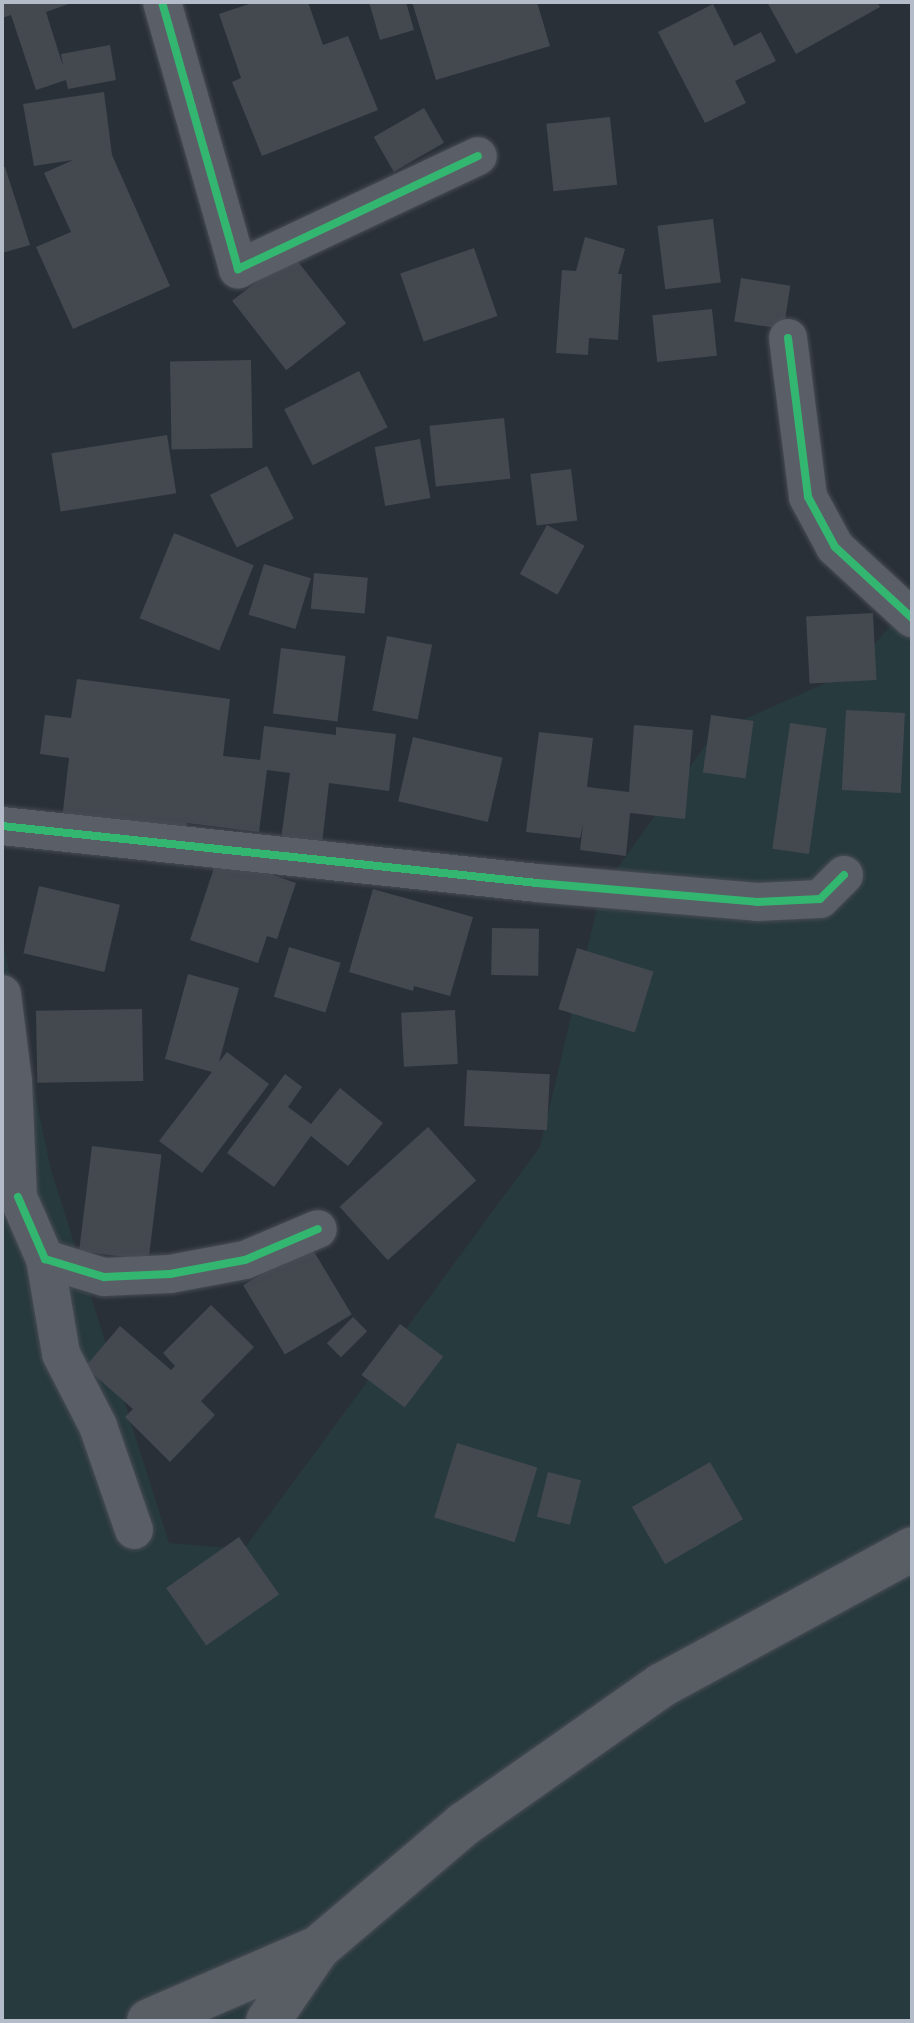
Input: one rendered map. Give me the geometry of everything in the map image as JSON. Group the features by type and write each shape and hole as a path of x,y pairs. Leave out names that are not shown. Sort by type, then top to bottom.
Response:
{"main road":[{"path":"268,2021 318,1948 464,1824 662,1685 912,1549"},
{"path":"149,2021 318,1948"}],"street":[{"path":"162,2 238,269 478,156"},
{"path":"788,338 808,497 835,547 912,618"},
{"path":"2,826 537,883 757,902 820,899 844,875"},
{"path":"2,994 13,1081 10,1195 45,1259 61,1354 98,1426 134,1530"},
{"path":"45,1259 104,1277 170,1274 245,1260 318,1229"}],"green space":[{"path":"912,600 912,2021 2,2021 2,938 51,1170 169,1543 244,1549 540,1147 601,891 715,732 851,672"}],"building":[{"path":"2,2 74,2 46,12 63,66 61,54 110,45 116,80 68,89 66,80 36,90 11,15 2,18"},
{"path":"255,2 308,2 323,45 348,36 378,110 262,156 232,82 241,78 219,14"},
{"path":"369,2 406,2 414,30 380,40"},
{"path":"412,2 537,2 550,46 436,80"},
{"path":"767,2 877,2 880,7 796,54"},
{"path":"713,4 734,46 761,32 776,61 735,81 746,103 705,123 658,32"},
{"path":"104,92 112,155 170,286 73,329 36,247 71,232 44,173 73,160 34,166 23,104"},
{"path":"424,108 444,143 394,172 374,137"},
{"path":"610,117 617,185 553,191 546,124"},
{"path":"5,167 30,245 2,253 2,168"},
{"path":"713,219 721,283 665,289 657,226"},
{"path":"585,237 625,249 618,274 622,274 618,340 589,338 588,355 556,353 562,270 576,271"},
{"path":"474,248 497,316 424,341 400,273"},
{"path":"292,254 346,323 286,370 232,301"},
{"path":"741,278 790,286 784,329 734,321"},
{"path":"712,309 717,356 657,362 652,315"},
{"path":"251,360 253,448 172,449 170,361"},
{"path":"359,371 388,427 313,465 284,409"},
{"path":"504,418 510,479 436,487 429,426"},
{"path":"167,435 176,493 61,512 51,453"},
{"path":"420,439 430,498 385,506 375,447"},
{"path":"267,466 294,519 237,548 210,495"},
{"path":"571,469 577,521 537,526 530,474"},
{"path":"547,525 585,546 557,595 520,574"},
{"path":"174,533 254,565 219,651 140,618"},
{"path":"264,564 311,578 295,629 249,615"},
{"path":"314,573 368,578 365,614 311,609"},
{"path":"873,613 877,680 810,683 806,617"},
{"path":"387,636 432,645 418,719 372,711"},
{"path":"281,648 346,656 337,721 273,714"},
{"path":"77,679 230,699 223,756 260,760 264,726 336,735 336,727 396,734 389,791 329,783 322,844 281,839 290,773 267,770 259,832 187,823 186,836 62,820 69,758 40,754 45,715 71,718"},
{"path":"846,710 905,713 901,793 842,790"},
{"path":"711,715 754,721 746,778 703,772"},
{"path":"790,723 827,728 809,854 772,849"},
{"path":"634,725 693,730 685,819 630,813 626,856 580,850 583,824 580,838 526,832 539,732 593,738 587,787 629,792"},
{"path":"413,737 503,758 488,822 398,801"},
{"path":"218,856 296,883 277,939 267,936 258,963 190,940"},
{"path":"39,886 120,905 104,972 23,953"},
{"path":"373,889 473,917 450,996 414,986 413,991 349,972"},
{"path":"492,928 539,929 538,976 491,975"},
{"path":"289,947 341,963 325,1013 274,997"},
{"path":"577,948 654,971 635,1033 558,1009"},
{"path":"188,974 239,988 219,1062 227,1052 269,1084 202,1173 159,1141 212,1072 165,1059"},
{"path":"142,1009 143,1081 37,1083 36,1011"},
{"path":"455,1010 458,1064 404,1067 401,1013"},
{"path":"467,1070 550,1074 547,1130 464,1126"},
{"path":"285,1074 302,1087 288,1107 311,1124 340,1088 383,1123 348,1166 311,1136 274,1187 227,1153"},
{"path":"428,1127 476,1181 388,1260 340,1207"},
{"path":"92,1146 161,1155 149,1260 79,1251"},
{"path":"310,1245 352,1314 285,1355 243,1285"},
{"path":"211,1305 254,1347 201,1401 215,1415 170,1462 125,1417 133,1409 85,1367 120,1326 171,1370 175,1366 163,1353"},
{"path":"353,1317 367,1331 341,1357 327,1343"},
{"path":"400,1324 443,1356 405,1408 361,1375"},
{"path":"457,1443 537,1468 515,1542 434,1518"},
{"path":"710,1462 743,1519 665,1564 632,1507"},
{"path":"548,1472 581,1480 570,1525 537,1517"},
{"path":"239,1537 279,1594 206,1645 166,1588"}],"cycle path":[{"path":"162,2 238,269 478,156"},
{"path":"788,338 808,497 835,547 912,618"},
{"path":"2,826 537,883 757,902 820,899 844,875"},
{"path":"18,1197 45,1259 104,1277 170,1274 245,1260 318,1229"}]}
